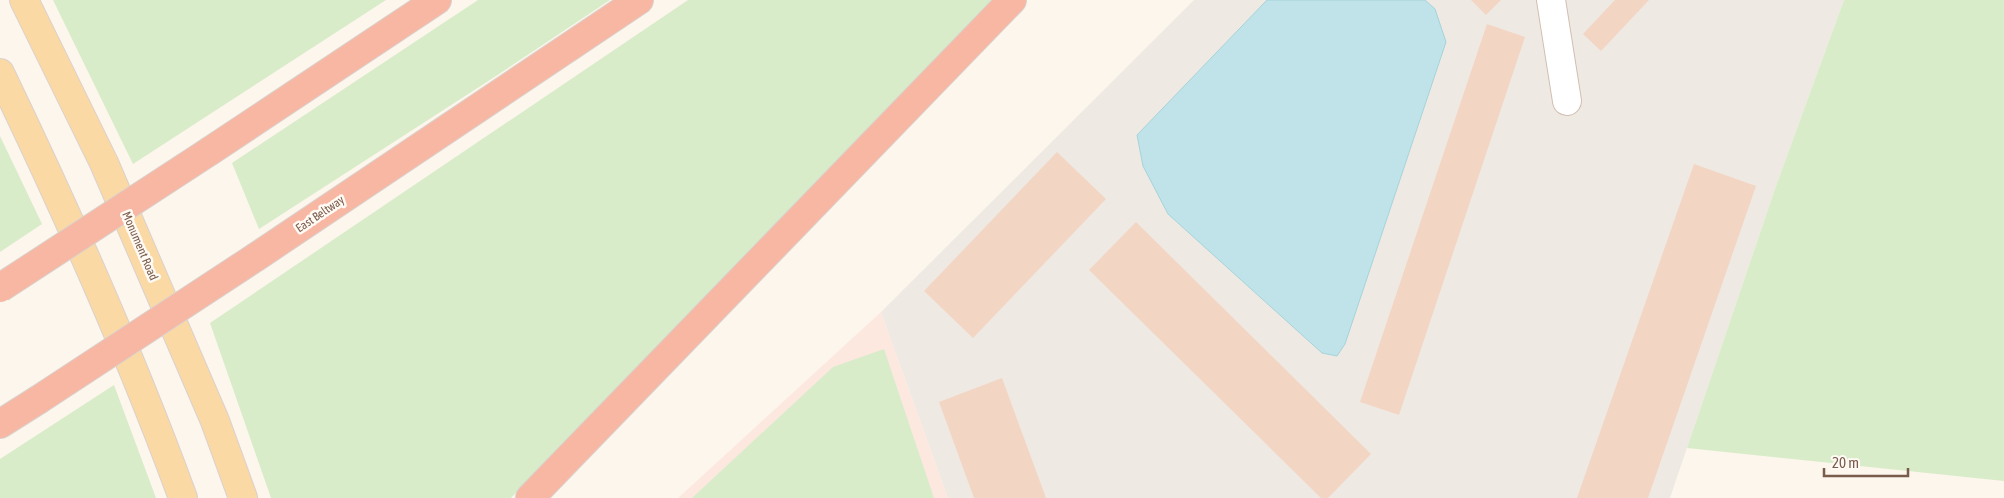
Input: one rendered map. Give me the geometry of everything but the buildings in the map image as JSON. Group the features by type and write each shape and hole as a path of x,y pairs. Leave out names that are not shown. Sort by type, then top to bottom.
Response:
{"highway":[{"path":"0,288 210,152 437,0"},
{"name":"East Beltway","path":"0,424 256,257 639,0"},
{"path":"530,498 1012,0"}],"main road":[{"name":"Monument Road","path":"24,0 104,163 215,421 243,498"},
{"path":"0,73 58,194 154,419 183,498"}],"lane":[{"path":"1552,0 1567,101"}],"shaded area":[{"path":"1194,0 1844,0 1776,186 1670,498 948,498 881,312"},
{"path":"881,312 948,498 678,498"}],"green space":[{"path":"53,0 386,0 133,164"},
{"path":"478,0 610,0 259,229 232,163"},
{"path":"688,0 996,0 511,498 271,498 210,323"},
{"path":"1844,0 2004,0 2004,481 1687,448 1776,186"},
{"path":"0,136 42,224 0,252"},
{"path":"884,349 934,498 692,498 833,367"},
{"path":"114,385 156,498 0,498 0,459"}],"water":[{"path":"1267,0 1425,0 1435,9 1446,42 1345,344 1337,356 1322,353 1168,214 1143,166 1137,135"}]}
